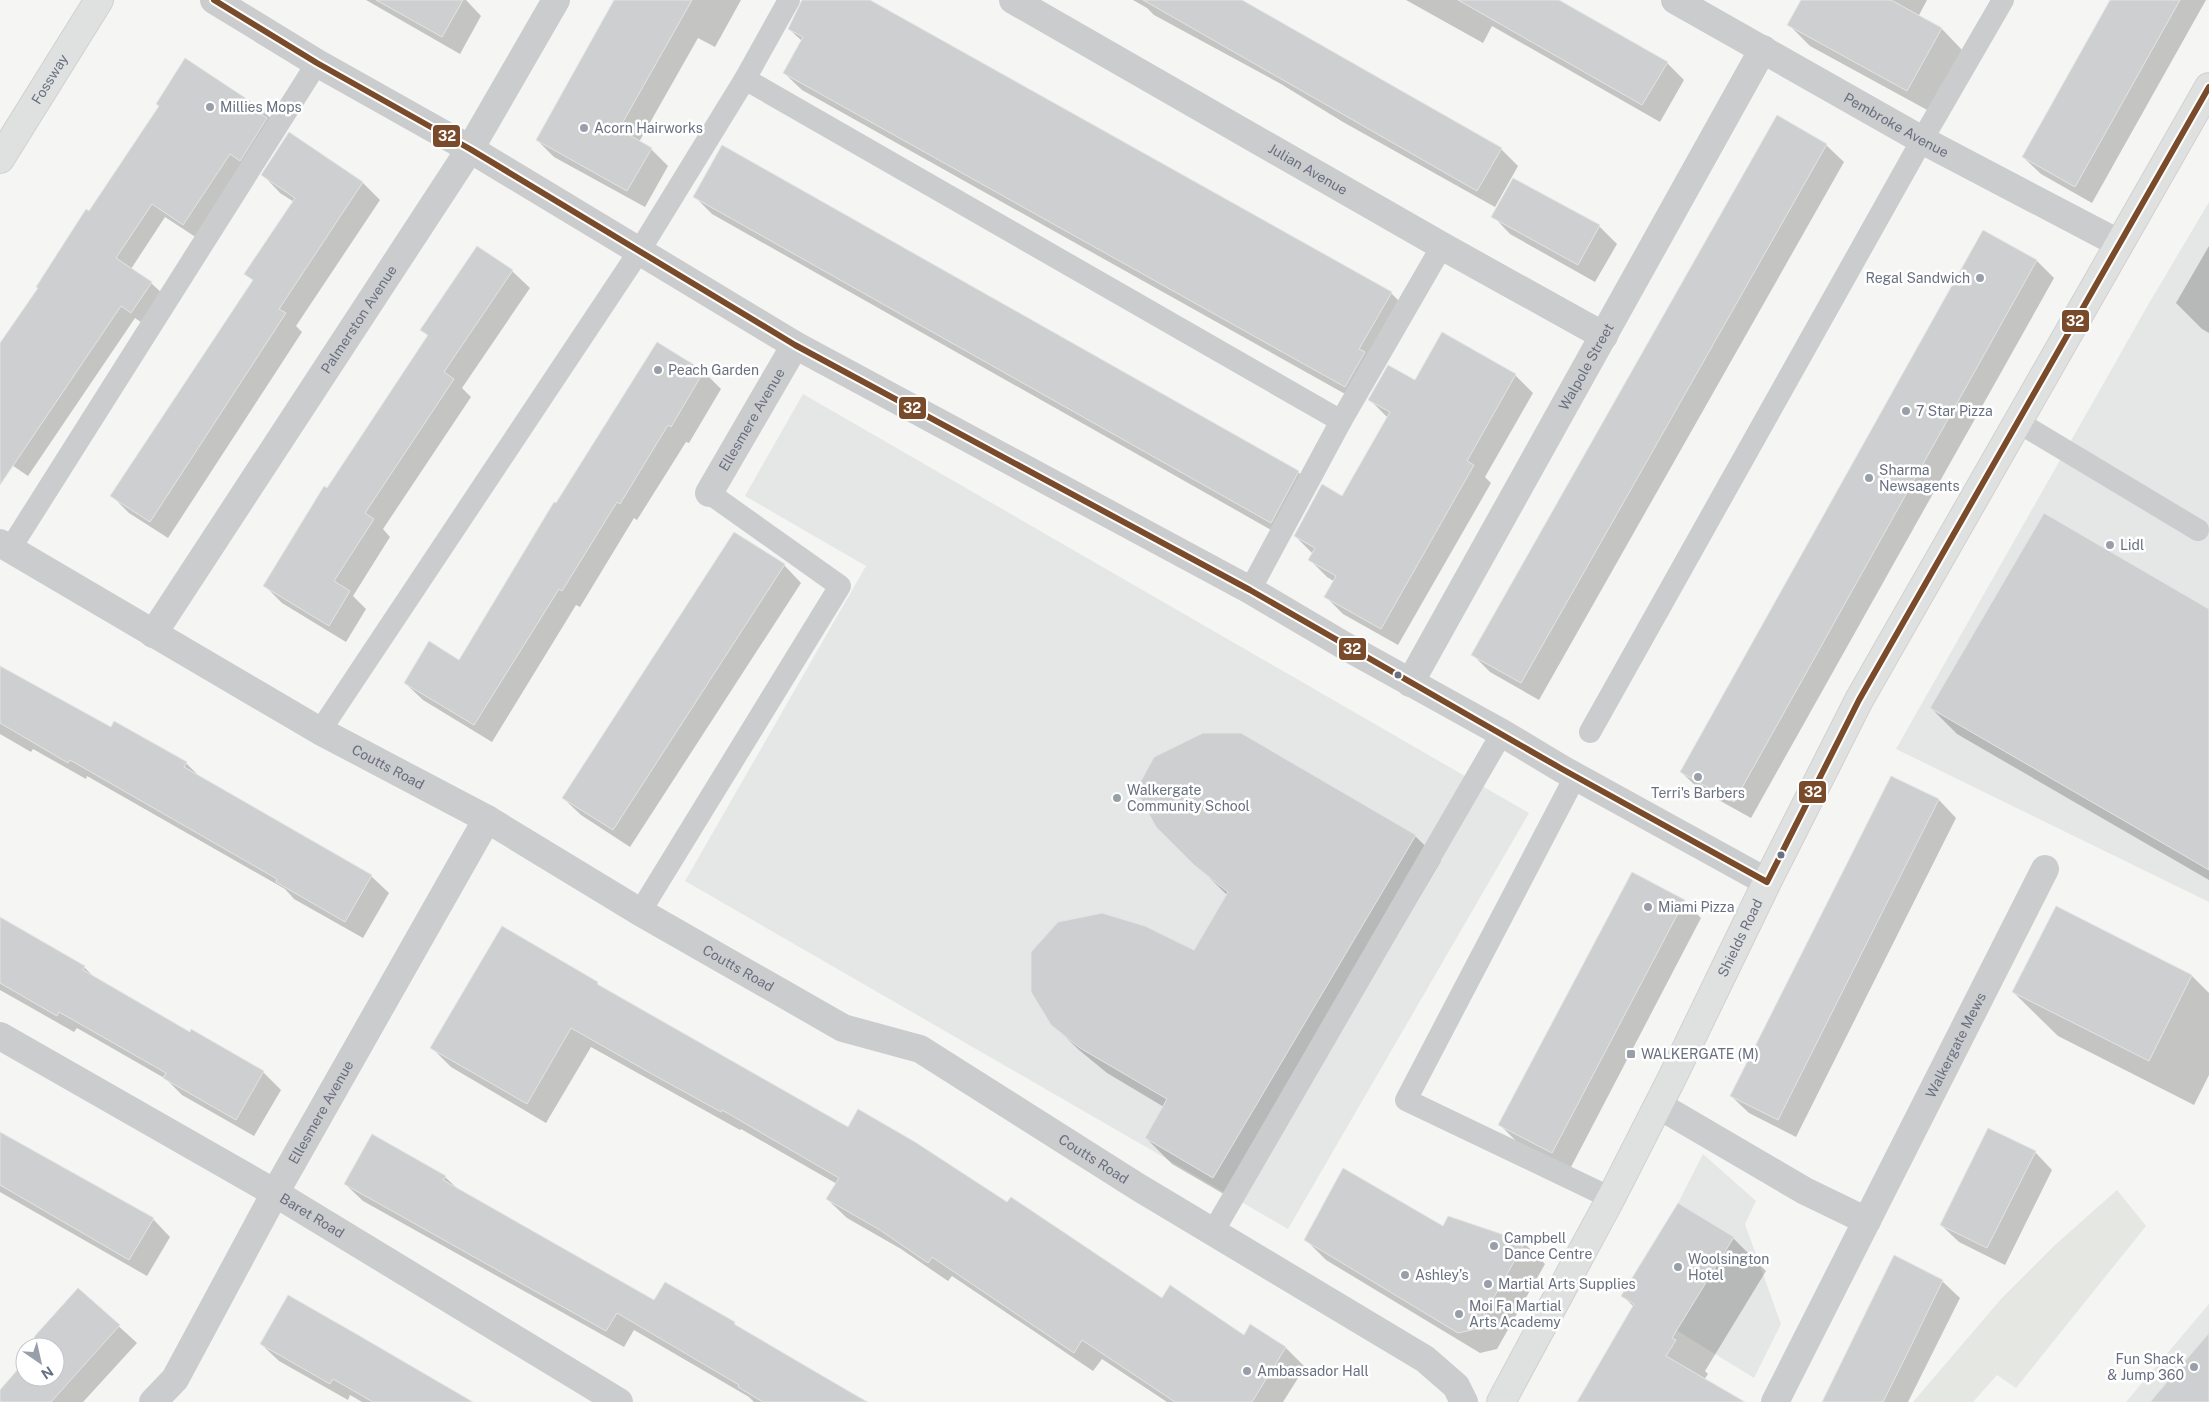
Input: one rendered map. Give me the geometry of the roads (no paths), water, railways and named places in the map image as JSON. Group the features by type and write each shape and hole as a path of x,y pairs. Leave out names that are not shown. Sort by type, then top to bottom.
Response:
{"main road":[{"name":"Fossway","path":"0,159 99,0"},
{"name":"Shields Road","path":"1501,1402 1611,1198 1859,700 2209,87"}],"street":[{"path":"214,0 317,63 470,149 795,345 1250,590 1410,683 1767,882"},
{"name":"Palmerston Avenue","path":"153,634 470,149 556,0"},
{"name":"Julian Avenue","path":"1013,0 1442,246 1604,336"},
{"name":"Pembroke Avenue","path":"1675,0 1922,140 2120,244"},
{"name":"Walpole Street","path":"1410,683 1763,49"},
{"name":"Ellesmere Avenue","path":"709,493 795,345"},
{"name":"Coutts Road","path":"5,546 320,731 487,819 640,912 843,1028 920,1050 1213,1232 1425,1359 1456,1386 1464,1402"},
{"name":"Ellesmere Avenue","path":"154,1402 175,1379 275,1193 487,819"},
{"name":"Walkergate Mews","path":"1775,1402 2045,869"},
{"name":"Baret Road","path":"0,1036 275,1193 619,1402"},
{"path":"1658,1105 1805,1191 1867,1221"}],"lane":[{"path":"320,731 640,250 745,79 789,0"},
{"path":"1590,732 1922,140 2003,0"},
{"path":"5,546 317,63"},
{"path":"745,79 1341,420"},
{"path":"1250,590 1341,420 1442,246"},
{"path":"2018,422 2198,530"},
{"path":"640,912 840,586 709,493"},
{"path":"1213,1232 1502,733"},
{"path":"1575,776 1406,1100 1611,1198"}],"place":[{"name":"Millies Mops","path":"210,107"},
{"name":"Acorn Hairworks","path":"584,128"},
{"name":"Regal Sandwich","path":"1980,278"},
{"name":"Peach Garden","path":"658,370"},
{"name":"7 Star Pizza","path":"1906,411"},
{"name":"Sharma Newsagents","path":"1869,478"},
{"name":"Lidl","path":"2110,545"},
{"name":"Terri's Barbers","path":"1698,777"},
{"name":"Walkergate Community School","path":"1117,798"},
{"name":"Miami Pizza","path":"1648,907"},
{"name":"WALKERGATE (M)","path":"1631,1054"},
{"name":"Campbell Dance Centre","path":"1494,1246"},
{"name":"Woolsington Hotel","path":"1678,1267"},
{"name":"Ashley’s","path":"1405,1275"},
{"name":"Martial Arts Supplies","path":"1488,1284"},
{"name":"Moi Fa Martial Arts Academy","path":"1459,1314"},
{"name":"Fun Shack & Jump 360","path":"2194,1367"},
{"name":"Ambassador Hall","path":"1247,1371"}]}
